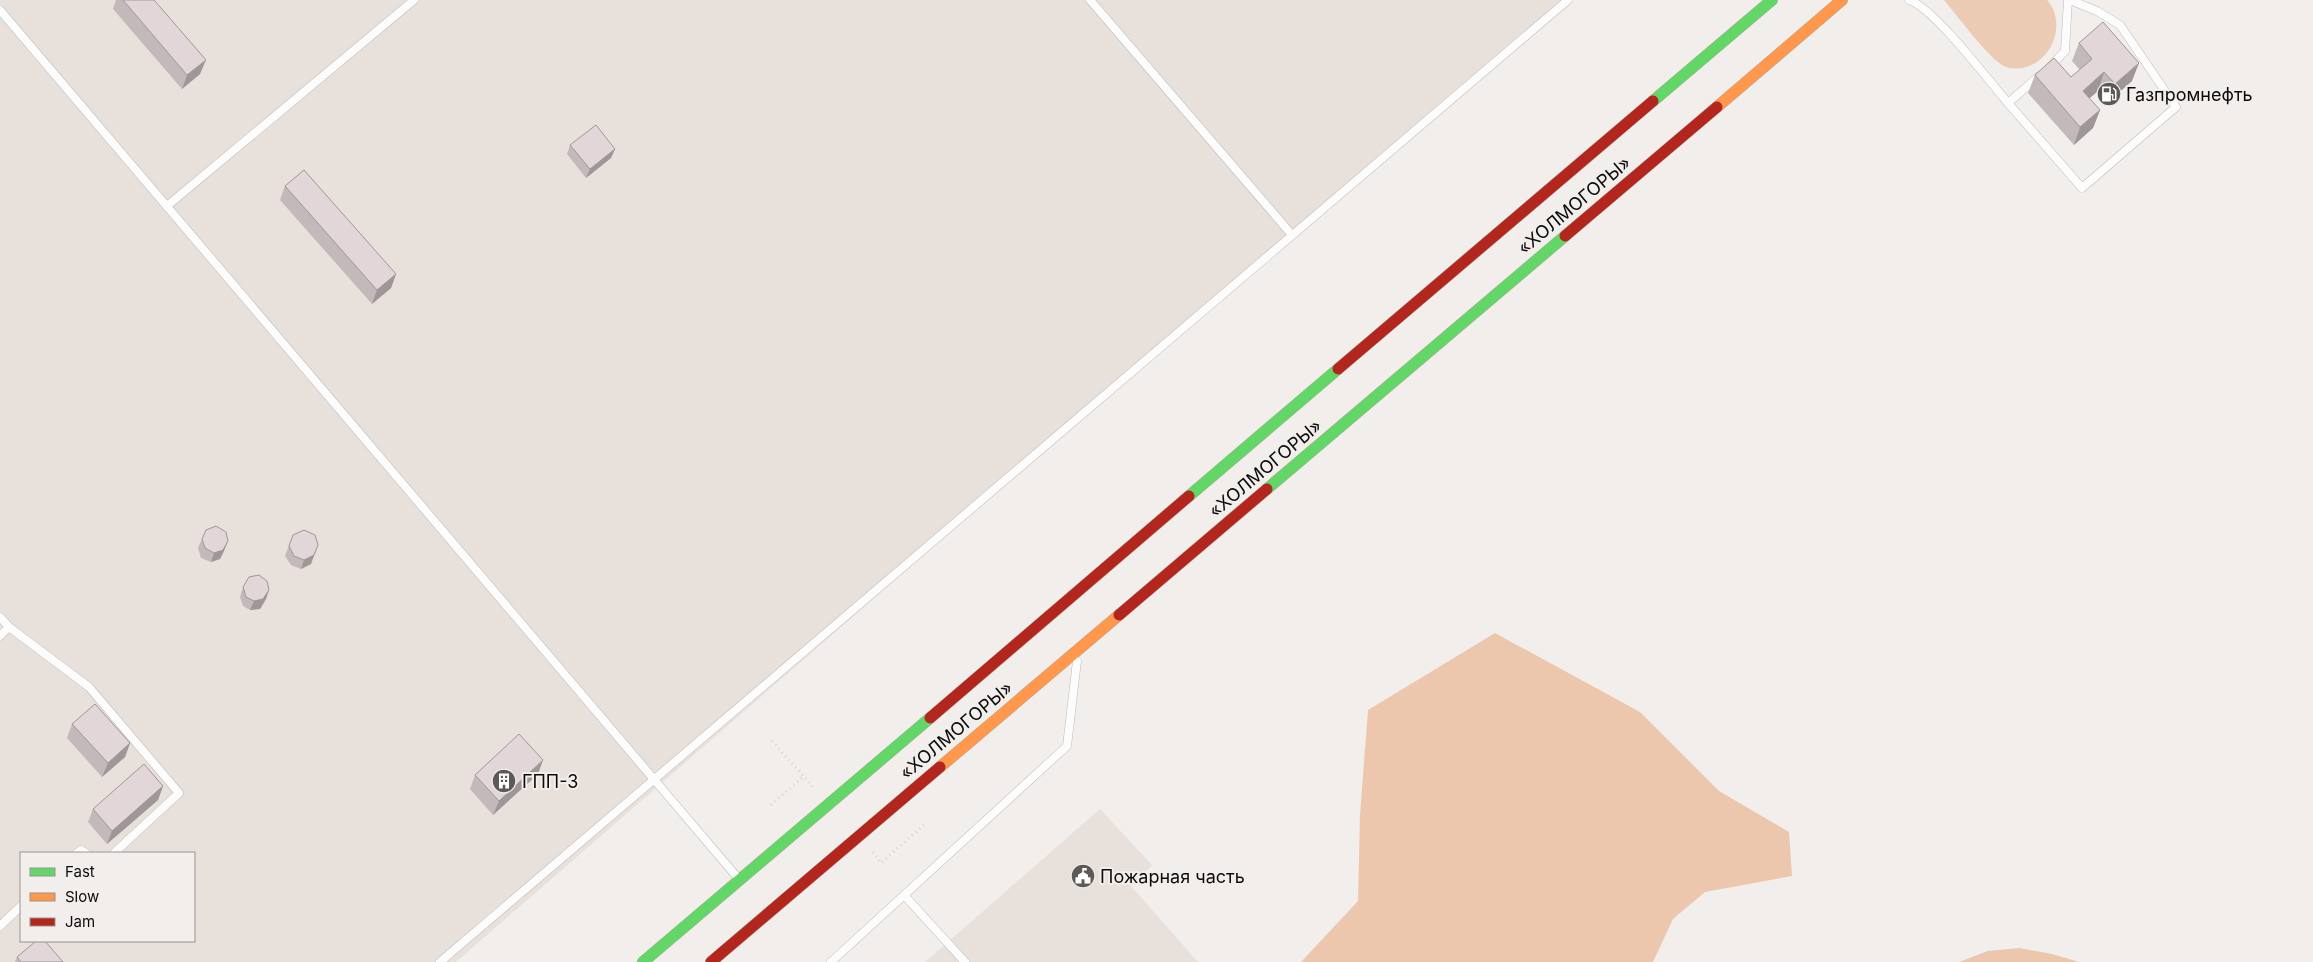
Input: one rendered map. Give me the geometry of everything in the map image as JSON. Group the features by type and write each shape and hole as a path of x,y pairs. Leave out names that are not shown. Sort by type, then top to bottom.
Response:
{"highway":[{"name":"«ХОЛМОГОРЫ»","path":"644,962 1053,619 1772,0"},
{"name":"«ХОЛМОГОРЫ»","path":"711,962 1076,645 1830,10 1845,2"}],"lane":[{"path":"167,206 414,0"},
{"path":"1090,0 1292,235"},
{"path":"440,962 1568,0"},
{"path":"1909,0 1918,3 1942,25 2008,103 2082,188 2176,107 2120,25 2097,11 2069,0 2065,51 2008,103"},
{"path":"0,10 740,880"},
{"path":"0,617 9,627 89,687 179,793 115,852"},
{"path":"0,636 9,627"},
{"path":"831,962 1068,746 1076,645"},
{"path":"904,895 965,962"},
{"path":"0,926 20,907"}],"path":[{"path":"772,805 804,776"}],"shaded area":[{"path":"0,0 1562,0 456,962 0,962"},
{"path":"1944,0 2047,0 2054,11 2055,36 2050,48 2042,58 2032,65 2019,68 2006,67 1983,47"},
{"path":"1495,633 1640,712 1719,791 1789,832 1792,876 1705,892 1673,919 1653,962 1301,962 1358,901 1360,815 1368,710"},
{"name":"Пожарная часть","path":"1100,809 1152,865 1131,886 1198,962 925,962"},
{"path":"2019,948 2052,954 2079,962 1959,962 1988,951"}],"building":[{"path":"123,0 154,0 206,60 187,75"},
{"path":"2103,22 2139,63 2115,84 2104,72 2083,91 2100,110 2080,127 2035,75 2054,58 2071,77 2092,59 2079,43"},
{"path":"596,125 615,149 590,169 570,145"},
{"path":"304,170 396,274 377,290 285,186"},
{"path":"216,526 226,532 228,541 223,550 214,553 205,548 202,539 206,530"},
{"path":"304,530 315,535 318,545 314,555 304,560 294,556 289,546 293,535"},
{"path":"259,575 267,581 269,590 263,599 254,601 246,597 243,587 249,577"},
{"path":"95,704 130,743 108,763 72,724"},
{"name":"ГПП-3","path":"519,734 543,760 499,801 475,775"},
{"path":"144,764 163,786 112,831 93,809"},
{"path":"35,942 46,942 63,962 21,962 17,957"}],"traffic: fast":[{"path":"1653,101 1772,0"},
{"path":"1267,489 1565,236"},
{"path":"1189,496 1338,369"},
{"path":"643,962 930,718"}],"traffic: slow":[{"path":"1717,107 1842,0"},
{"path":"940,767 1119,615"}],"traffic: jam":[{"path":"1338,369 1653,101"},
{"path":"1565,236 1717,107"},
{"path":"1119,615 1267,489"},
{"path":"930,718 1189,496"},
{"path":"711,962 940,767"}],"place":[{"name":"Газпромнефть","path":"2109,94"},
{"name":"ГПП-3","path":"504,781"},
{"name":"Пожарная часть","path":"1083,876"}]}
